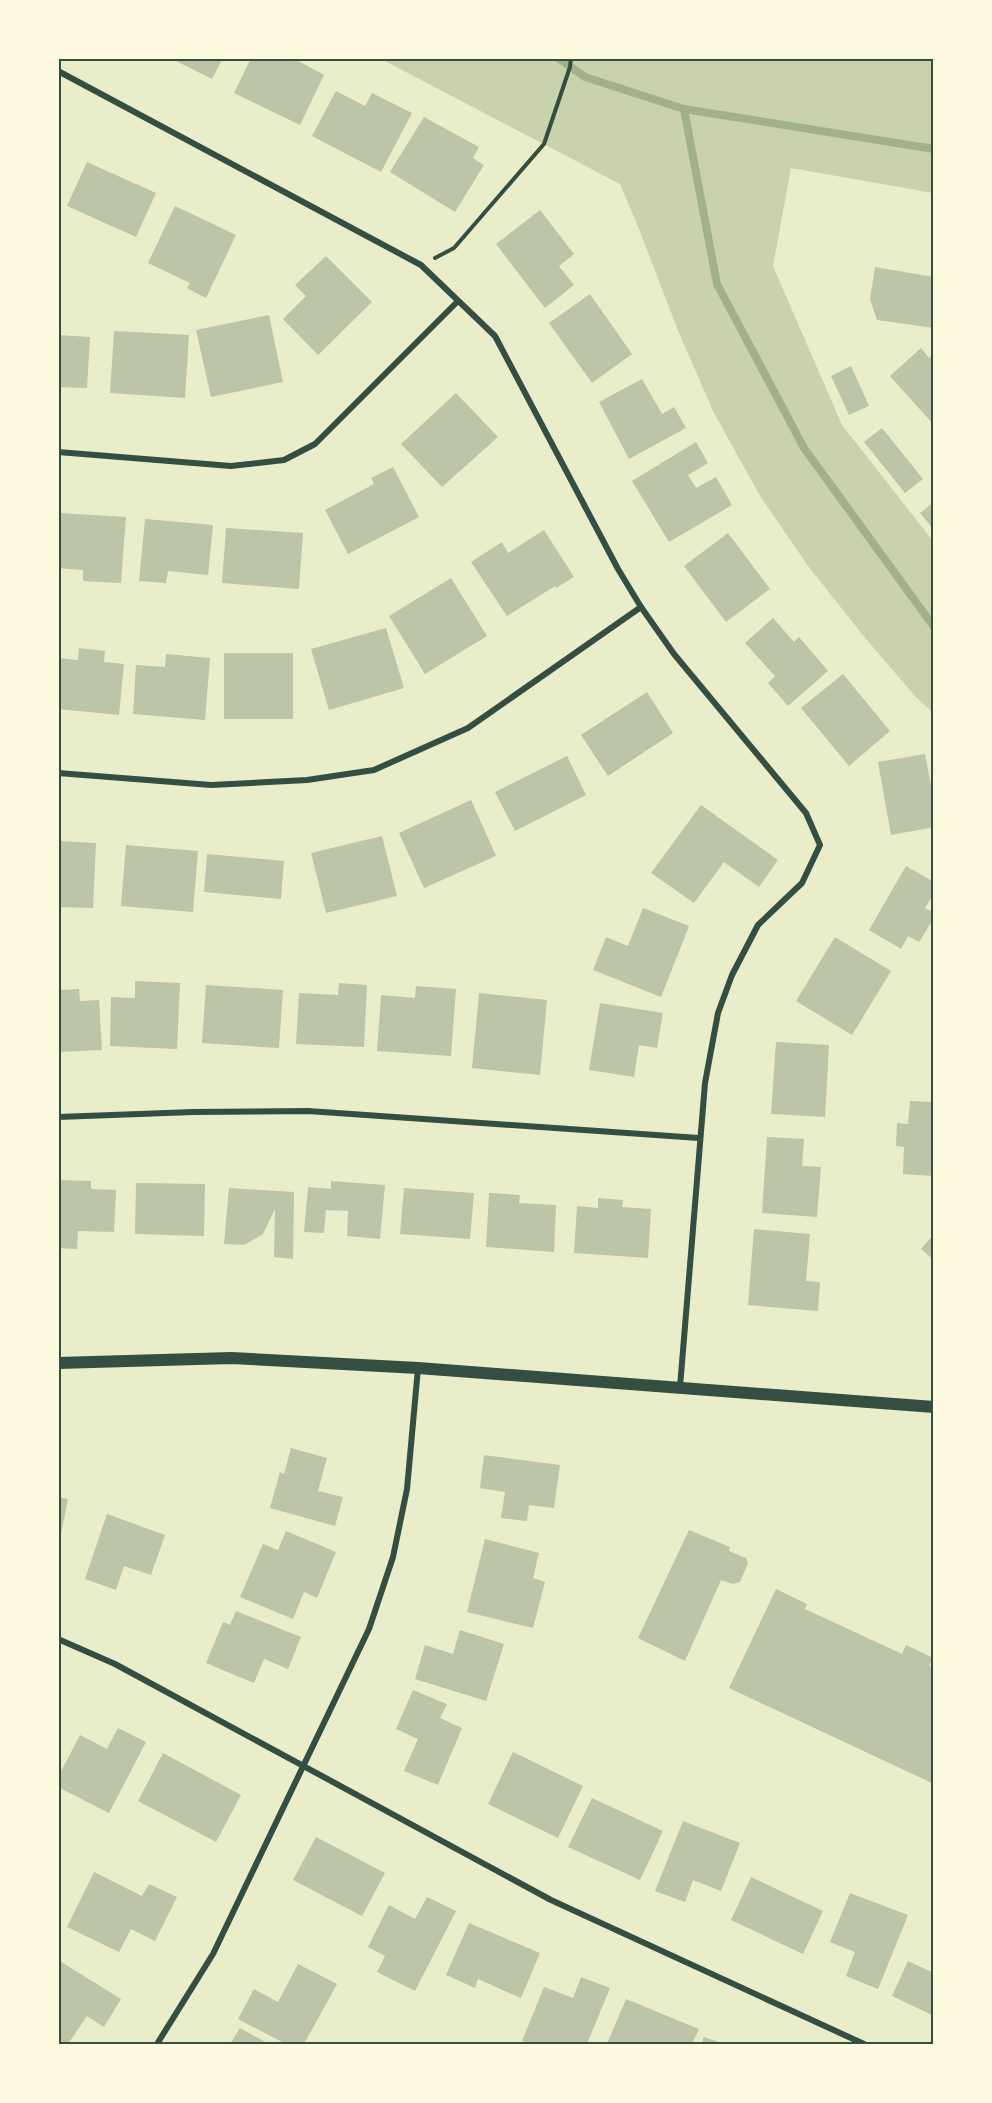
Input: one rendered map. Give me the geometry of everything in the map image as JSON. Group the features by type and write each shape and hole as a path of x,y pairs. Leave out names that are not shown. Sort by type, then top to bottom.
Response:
{"main road":[{"path":"58,1363 231,1358 418,1368 933,1407"}],"street":[{"path":"58,71 421,265 495,336 618,569 641,607 674,654 806,813 820,844 802,883 758,925 732,975 718,1013 705,1083 699,1138 680,1387"},
{"path":"58,453 231,466 284,460 315,444 458,302"},
{"path":"58,773 211,785 307,780 374,770 468,728 641,607"},
{"path":"58,1117 308,1111 699,1138"},
{"path":"157,2044 213,1954 369,1629 393,1557 407,1489 418,1368"},
{"path":"58,1639 115,1664 551,1900 864,2044"}],"path":[{"path":"421,265 454,248 544,144 571,58"}],"green space":[{"path":"381,59 933,59 933,193 791,168 773,266 842,425 933,541 933,713 915,696 866,639 808,566 760,496 714,413 679,333 620,184"}],"building":[{"path":"170,58 223,58 212,79"},
{"path":"251,58 293,58 324,75 300,125 234,93"},
{"path":"336,91 365,106 372,93 412,113 381,172 312,136"},
{"path":"424,117 479,147 473,158 484,165 455,212 390,172"},
{"path":"87,162 156,193 136,237 67,206"},
{"path":"175,206 236,235 206,298 187,288 190,283 148,263"},
{"path":"540,210 574,254 559,266 574,285 545,308 496,244"},
{"path":"326,256 372,302 318,355 283,319 306,296 295,285"},
{"path":"875,267 934,277 934,328 877,320 870,299"},
{"path":"590,294 632,354 592,383 549,323"},
{"path":"269,315 283,382 211,397 196,330"},
{"path":"114,331 189,335 185,398 110,393"},
{"path":"58,335 90,337 87,388 58,387"},
{"path":"921,348 929,358 934,354 934,425 890,376"},
{"path":"851,366 869,406 849,415 831,376"},
{"path":"642,379 662,414 674,407 686,428 629,459 599,402"},
{"path":"456,393 498,437 442,487 401,444"},
{"path":"882,428 923,479 905,493 864,442"},
{"path":"696,442 708,463 688,475 696,488 716,477 732,505 669,542 632,481"},
{"path":"393,467 419,517 348,554 325,510 374,484 371,478"},
{"path":"934,502 934,530 920,513"},
{"path":"58,513 126,517 121,583 83,581 83,570 58,568"},
{"path":"145,519 213,525 208,575 168,571 166,583 139,581"},
{"path":"226,528 303,533 299,589 222,583"},
{"path":"544,530 574,577 507,616 471,562 502,542 508,553"},
{"path":"728,533 770,589 726,622 684,566"},
{"path":"451,578 487,636 425,674 389,616"},
{"path":"773,618 794,642 799,637 828,671 788,706 768,683 775,676 745,643"},
{"path":"386,628 404,688 329,710 311,649"},
{"path":"79,648 105,651 104,662 124,664 119,715 58,709 58,658 78,660"},
{"path":"224,653 293,653 293,719 224,719"},
{"path":"166,654 210,658 205,720 133,714 136,665 165,667"},
{"path":"843,674 890,731 849,766 801,708"},
{"path":"647,692 673,733 608,776 581,735"},
{"path":"925,754 934,801 934,827 891,835 878,762"},
{"path":"567,756 586,795 515,831 495,792"},
{"path":"471,800 496,856 424,888 399,833"},
{"path":"701,805 778,860 759,887 724,862 694,903 651,873"},
{"path":"382,836 397,896 326,913 311,853"},
{"path":"58,841 96,843 93,908 58,907"},
{"path":"126,845 198,851 193,912 121,906"},
{"path":"207,854 284,861 281,899 204,892"},
{"path":"906,866 934,882 934,893 925,908 934,913 934,918 919,942 908,936 901,949 869,930"},
{"path":"643,908 689,926 661,997 593,970 606,937 628,946"},
{"path":"835,937 891,971 852,1035 796,1001"},
{"path":"135,981 180,983 177,1049 110,1046 111,997 135,998"},
{"path":"339,983 367,985 364,1047 296,1044 299,993 338,995"},
{"path":"206,985 283,990 279,1048 202,1043"},
{"path":"416,986 456,989 451,1056 377,1051 381,995 415,998"},
{"path":"79,989 80,1001 99,1000 102,1050 58,1052 58,990"},
{"path":"479,993 547,1000 540,1075 472,1068"},
{"path":"600,1003 663,1013 657,1048 639,1045 634,1077 589,1070"},
{"path":"776,1042 829,1045 825,1117 771,1114"},
{"path":"910,1101 934,1102 934,1176 903,1174 904,1147 896,1146 897,1123 908,1124"},
{"path":"767,1137 804,1139 802,1166 821,1167 817,1217 762,1213"},
{"path":"58,1180 91,1181 91,1189 116,1190 114,1232 78,1231 77,1249 58,1248"},
{"path":"331,1181 385,1185 380,1239 347,1236 348,1211 326,1210 324,1233 304,1232 308,1187 331,1189"},
{"path":"136,1183 205,1184 204,1236 135,1234"},
{"path":"229,1188 294,1192 293,1259 274,1257 275,1209 263,1234 244,1245 224,1244"},
{"path":"404,1188 474,1193 470,1239 400,1234"},
{"path":"489,1193 520,1195 519,1203 556,1205 554,1252 486,1247"},
{"path":"598,1198 623,1200 622,1207 651,1209 648,1258 574,1253 577,1206 598,1208"},
{"path":"754,1229 810,1234 806,1281 820,1282 818,1311 748,1305"},
{"path":"934,1234 934,1260 921,1249"},
{"path":"291,1448 327,1458 318,1491 343,1497 335,1526 270,1508 280,1472 284,1474"},
{"path":"484,1455 560,1465 554,1508 529,1505 527,1521 501,1518 505,1492 480,1488"},
{"path":"58,1497 68,1499 60,1539 58,1539"},
{"path":"107,1514 165,1535 151,1575 124,1566 116,1590 85,1579"},
{"path":"689,1530 730,1547 729,1551 746,1558 748,1563 740,1582 733,1584 721,1580 685,1661 638,1638"},
{"path":"286,1531 336,1552 317,1598 304,1592 293,1619 240,1597 263,1544 278,1550"},
{"path":"485,1539 539,1553 533,1578 545,1582 533,1628 467,1612"},
{"path":"776,1589 807,1604 805,1609 902,1654 906,1645 933,1658 929,1666 934,1668 934,1784 729,1688"},
{"path":"236,1611 301,1637 288,1669 264,1659 254,1683 206,1663 223,1622 230,1625"},
{"path":"460,1630 504,1644 486,1701 415,1679 425,1645 453,1654"},
{"path":"413,1690 447,1704 440,1718 462,1728 438,1785 404,1771 418,1739 396,1729"},
{"path":"118,1728 146,1742 109,1813 58,1787 58,1777 80,1735 107,1749"},
{"path":"513,1752 583,1786 558,1838 488,1804"},
{"path":"163,1753 241,1795 216,1842 138,1801"},
{"path":"592,1798 663,1831 640,1880 568,1847"},
{"path":"683,1821 740,1843 721,1891 693,1880 685,1902 655,1891"},
{"path":"316,1837 385,1873 362,1916 293,1880"},
{"path":"94,1872 142,1896 149,1884 177,1897 155,1941 131,1929 119,1952 67,1927"},
{"path":"751,1877 823,1911 803,1954 731,1920"},
{"path":"850,1893 908,1915 878,1989 846,1976 855,1952 830,1942"},
{"path":"427,1897 456,1911 415,1991 377,1972 385,1956 368,1947 389,1905 415,1919"},
{"path":"469,1923 540,1953 521,1998 478,1979 475,1988 446,1975"},
{"path":"58,1960 121,1999 104,2027 87,2016 68,2044 58,2044"},
{"path":"908,1961 934,1973 934,2016 892,1996"},
{"path":"298,1964 337,1984 304,2044 286,2044 238,2019 254,1989 278,2002"},
{"path":"581,1977 610,1988 587,2044 530,2044 522,2041 544,1987 573,1998"},
{"path":"626,1999 699,2029 692,2044 607,2044"},
{"path":"240,2028 269,2044 230,2044"},
{"path":"704,2037 724,2044 701,2044"}],"waterway":[{"path":"558,58 585,77 684,109 934,149"},
{"path":"684,109 717,284 804,448 934,627"}]}
